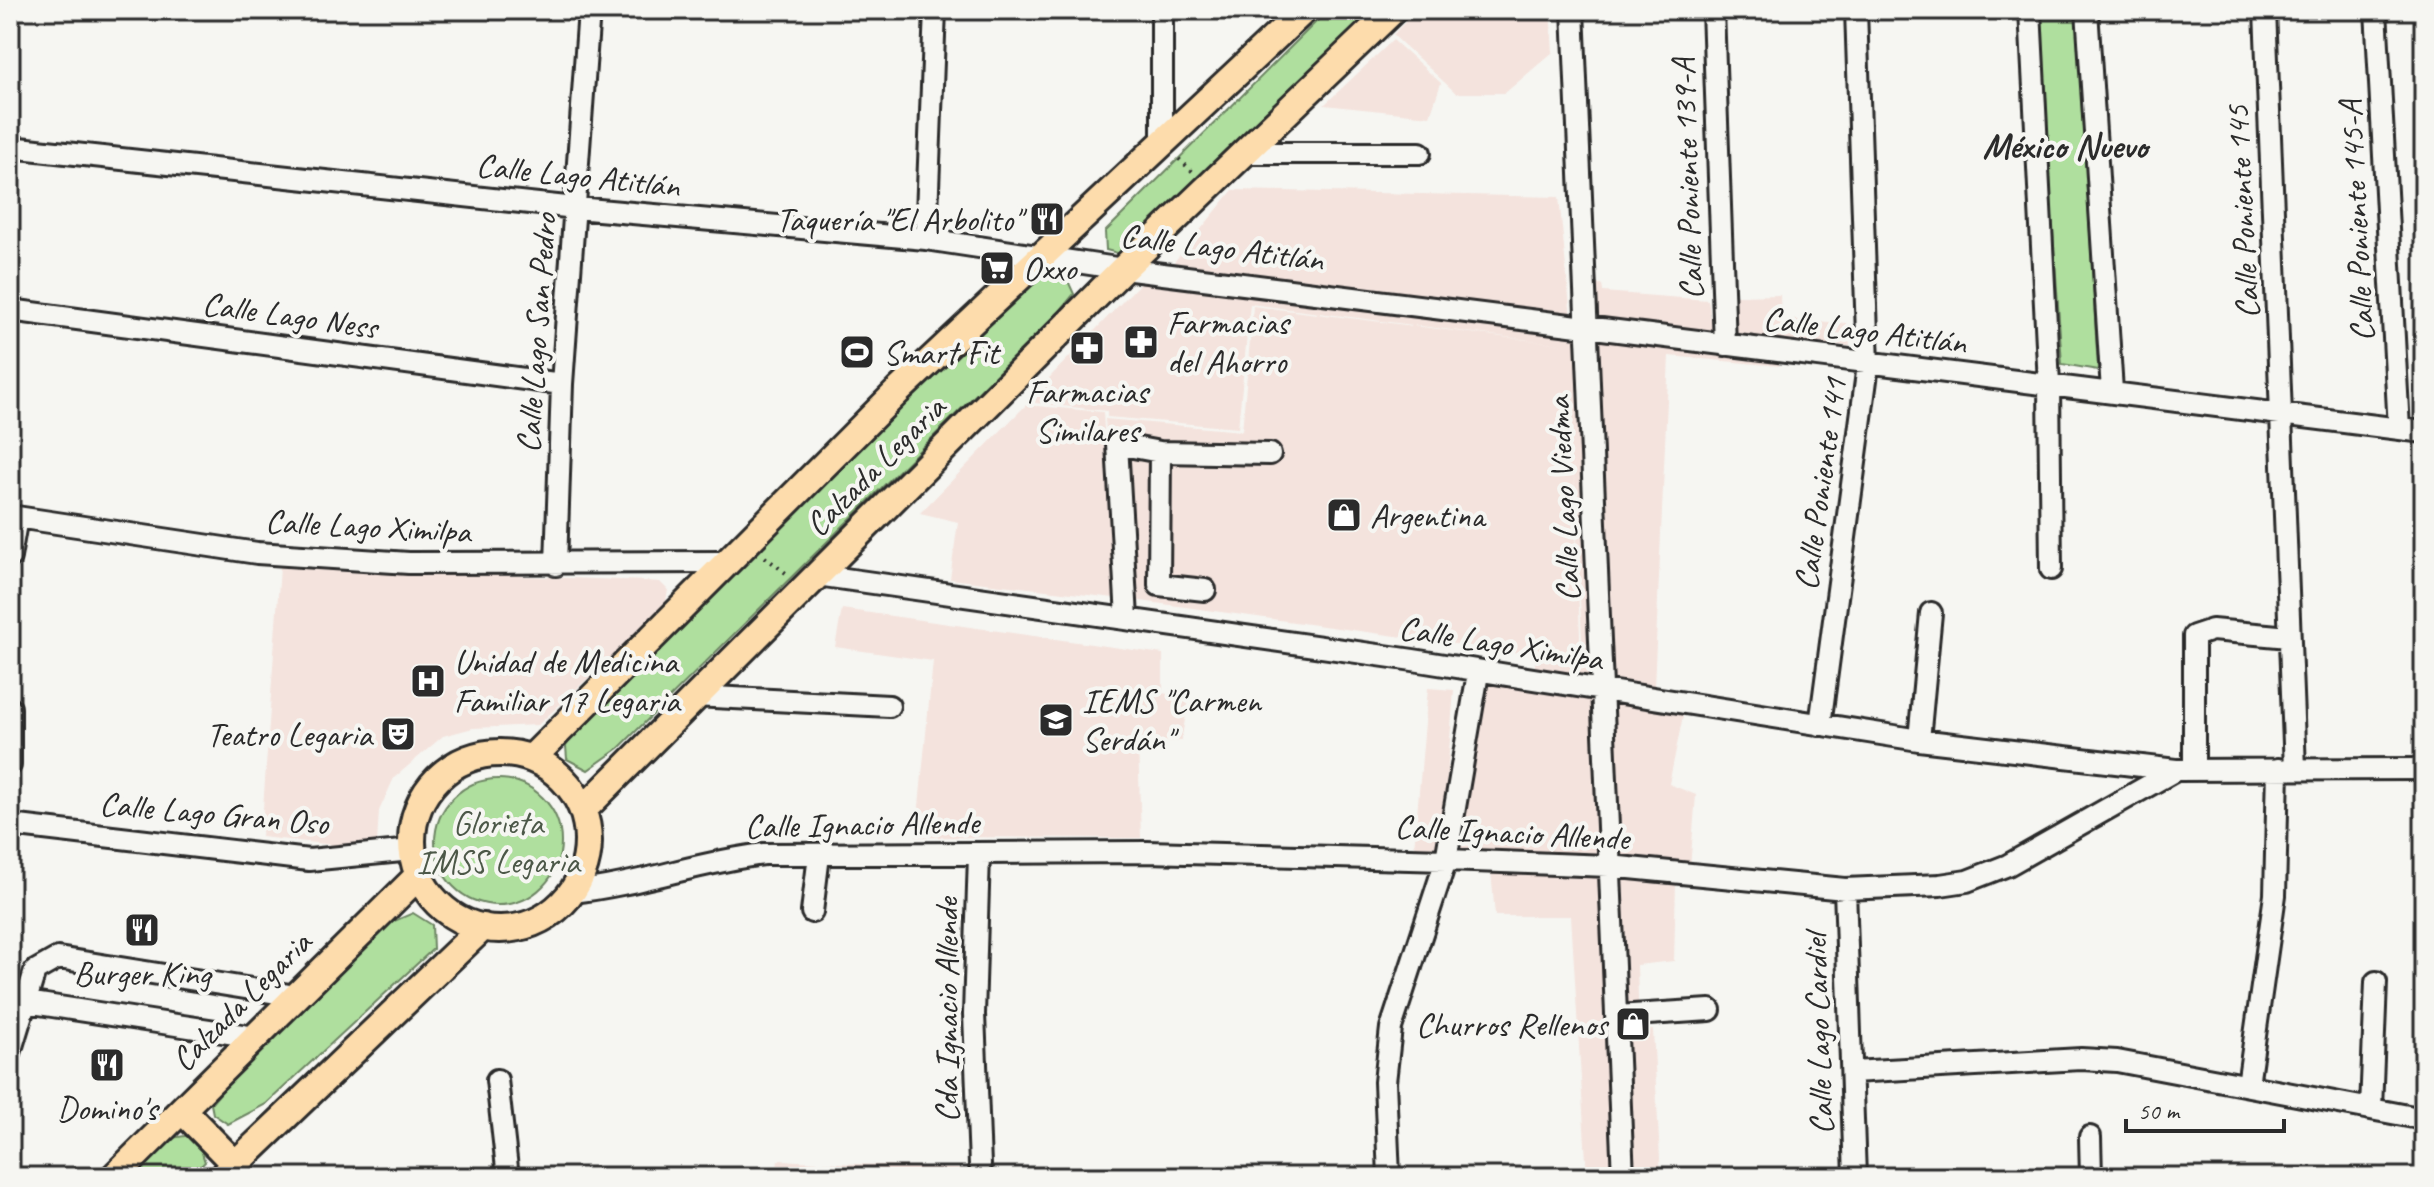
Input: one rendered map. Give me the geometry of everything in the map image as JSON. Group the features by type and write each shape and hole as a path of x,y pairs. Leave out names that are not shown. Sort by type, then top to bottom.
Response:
{"main road":[{"name":"Calzada Legaria","path":"532,758 745,542 1041,255 1304,10"},
{"name":"Calzada Legaria","path":"584,809 693,696 1123,269 1393,10"},
{"path":"506,753 532,758 563,778 584,809 589,838 585,867 572,892 555,911 532,923 508,928 483,927 451,914 427,890 415,862 413,825 422,800 437,780 457,764 481,755 506,753"},
{"name":"Calzada Legaria","path":"114,1177 296,996 415,862"},
{"path":"182,1110 228,1171 483,927"}],"street":[{"name":"Calle Lago San Pedro","path":"556,565 562,384 589,10"},
{"path":"926,239 935,10"},
{"path":"1162,10 1162,143"},
{"name":"Calle Lago Viedma","path":"1573,10 1623,1177"},
{"name":"Calle Poniente 139-A","path":"1713,10 1725,345"},
{"name":"Calle Poniente 141","path":"1820,725 1868,365 1856,10"},
{"path":"2030,10 2049,384 2051,569"},
{"path":"2087,10 2112,391"},
{"name":"Calle Poniente 145","path":"2248,1085 2275,895 2286,769 2289,637 2265,10"},
{"name":"Calle Poniente 145-A","path":"2376,10 2399,429"},
{"name":"Calle Lago Atitlán","path":"10,147 576,208 926,239 1123,269 1586,326 1868,365 2112,391 2424,432"},
{"path":"1246,153 1420,153"},
{"name":"Calle Lago Ness","path":"10,310 562,384"},
{"path":"1127,618 1117,444 1160,452 1270,454"},
{"path":"1160,452 1159,585 1205,590"},
{"path":"10,557 14,516"},
{"name":"Calle Lago Ximilpa","path":"14,516 257,553 409,563 556,565 725,562"},
{"name":"Calle Lago Ximilpa","path":"811,581 1127,618 1919,740 2185,770"},
{"path":"1919,740 1931,613"},
{"path":"2185,770 2194,636 2212,630 2289,637"},
{"path":"1389,1177 1385,1082 1391,1028 1446,860 1478,673"},
{"path":"693,696 889,706"},
{"path":"10,708 10,765"},
{"name":"Calle Ignacio Allende","path":"572,892 618,888 727,858 764,854 1147,852 1609,866 1845,889 1940,885 2008,865 2185,770 2424,769"},
{"name":"Calle Lago Gran Oso","path":"10,825 309,860 415,862"},
{"path":"812,912 819,855"},
{"name":"Cda Ignacio Allende","path":"979,855 974,1014 980,1165"},
{"name":"Calle Lago Cardiel","path":"1845,889 1855,1177"},
{"path":"10,1053 40,965 70,957 296,996"},
{"path":"2371,1109 2376,982"},
{"path":"26,1002 255,1037"},
{"path":"1617,1016 1710,1010"},
{"path":"1852,1072 2081,1059 2117,1061 2424,1119"},
{"path":"497,1080 508,1177"},
{"path":"2090,1137 2091,1177"}],"path":[{"path":"1162,143 1209,188"},
{"path":"745,542 811,581"}],"shaded area":[{"path":"1416,10 1509,10 1516,17 1526,10 1550,10 1553,52 1505,93 1456,93 1393,35"},
{"path":"1393,40 1441,83 1430,116 1324,105"},
{"path":"1233,190 1559,197 1571,318 1170,267"},
{"name":"Argentina","path":"1147,276 1583,329 1600,679 1535,671 1535,655 1119,598 1105,419 1242,431 1253,306 1568,345 1250,304 1238,428 1107,417 1107,411 1026,402","holes":["1573,457 1583,662 1581,661"]},
{"path":"1602,284 1603,292 1708,300 1713,334 1594,320 1592,285"},
{"path":"1780,295 1781,319 1847,323 1850,346 1736,337 1735,296"},
{"path":"1596,335 1781,358 1779,366 1669,356 1654,688 1609,683"},
{"path":"1026,405 1103,412 1114,598 950,579 958,522 920,513"},
{"name":"Unidad de Medicina Familiar 17 Legaria","path":"280,567 647,581 660,582 668,590 665,606 538,725 473,728 443,736 394,778 379,811 377,843 370,849 261,837"},
{"name":"IEMS \"Carmen Serdán\"","path":"842,609 1163,654 1163,693 1189,699 1181,741 1138,742 1141,838 916,837 933,661 835,647"},
{"path":"1481,681 1598,698 1602,860 1456,852"},
{"path":"1428,688 1454,690 1441,851 1414,849"},
{"path":"1611,704 1684,711 1669,784 1696,795 1690,868 1617,861"},
{"path":"1491,871 1604,874 1615,1177 1587,1177 1571,916 1495,916"},
{"path":"1621,879 1676,881 1674,961 1637,965 1639,1031 1653,1030 1661,1177 1632,1177"},
{"path":"778,1160 999,1171 1000,1177 776,1177"}],"green space":[{"path":"1328,10 1379,10 1121,254 1106,250 1105,232"},
{"path":"2038,10 2077,10 2098,370 2062,364"},
{"path":"1044,271 1064,272 1074,294 1060,311 619,748 588,770 567,759 566,746 572,737 917,390"},
{"name":"Glorieta IMSS Legaria","path":"498,779 522,784 542,798 556,818 561,842 556,866 542,886 522,900 498,905 474,900 454,886 440,866 435,842 440,818 454,798 474,784"},
{"path":"413,913 432,925 433,949 266,1104 228,1124 213,1114 211,1104 226,1086 387,924"},
{"path":"192,1135 205,1162 190,1177 128,1177 164,1139"}],"place":[{"name":"Taquería \"El Arbolito\"","path":"1047,219"},
{"name":"Oxxo","path":"997,268"},
{"name":"Farmacias del Ahorro","path":"1141,342"},
{"name":"Farmacias Similares","path":"1087,348"},
{"name":"Smart Fit","path":"857,352"},
{"name":"Argentina","path":"1344,515"},
{"name":"Unidad de Medicina Familiar 17 Legaria","path":"428,681"},
{"name":"IEMS \"Carmen Serdán\"","path":"1056,720"},
{"name":"Teatro Legaria","path":"398,734"},
{"name":"Burger King","path":"142,930"},
{"name":"Churros Rellenos","path":"1633,1024"},
{"name":"Domino's","path":"107,1065"}],"district":[{"name":"México Nuevo","path":"2065,146"}]}
